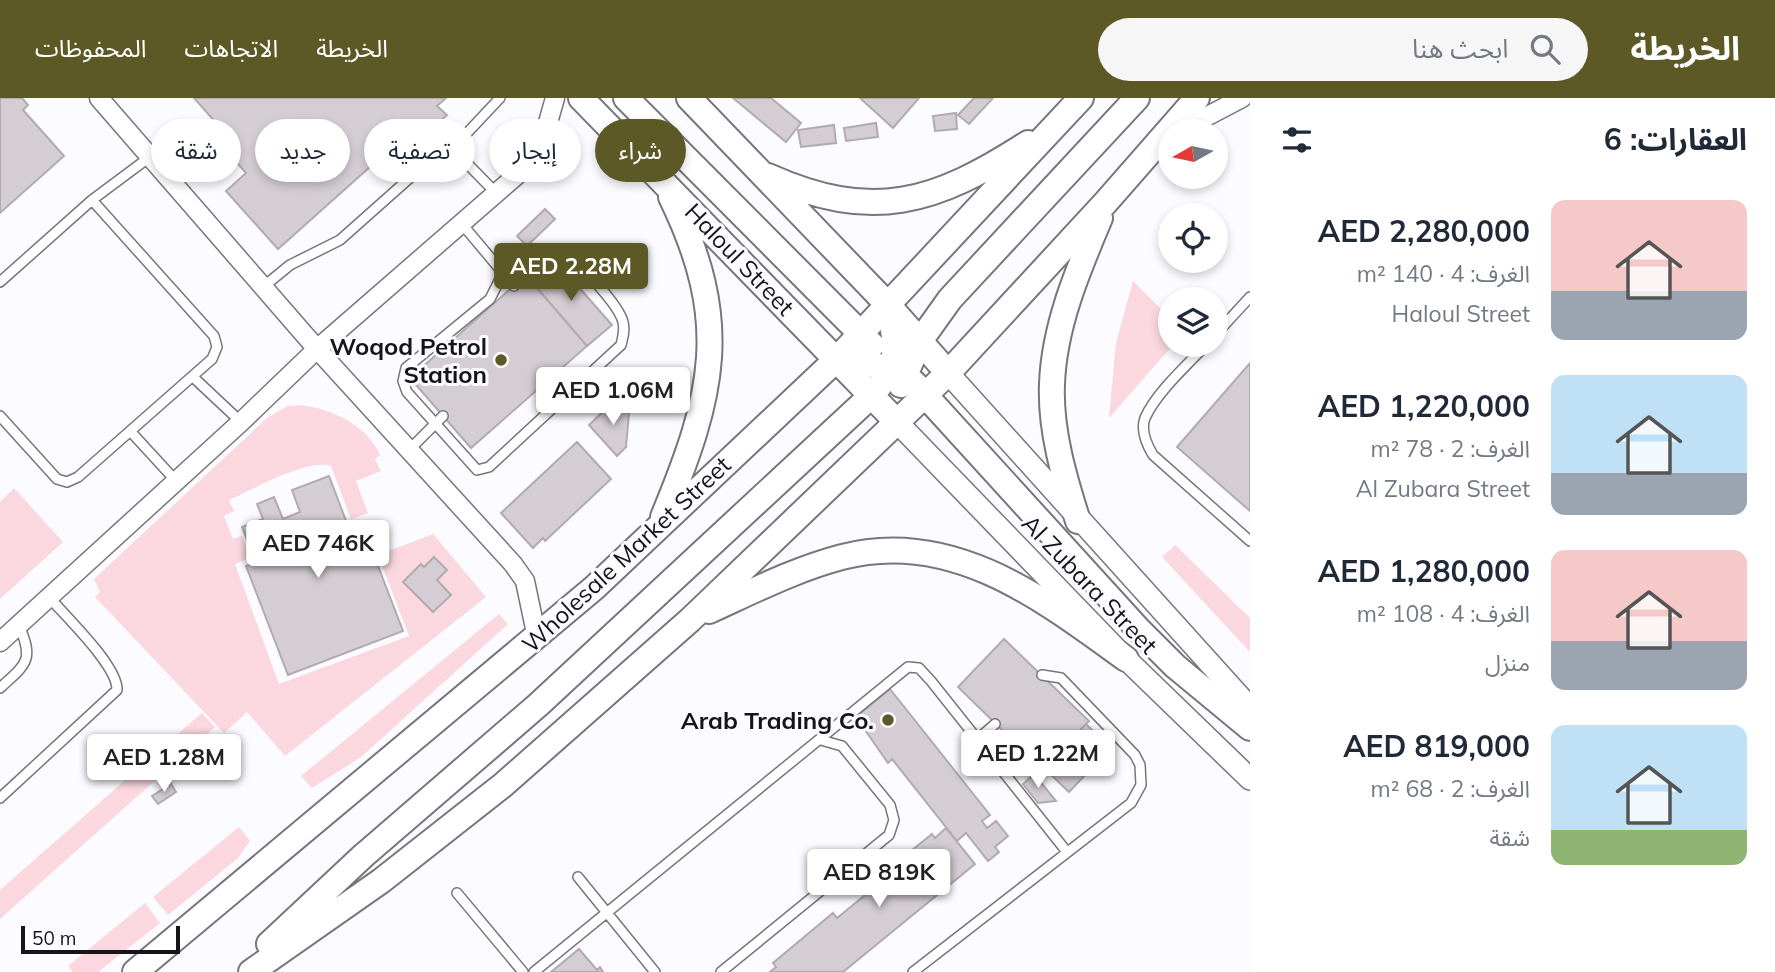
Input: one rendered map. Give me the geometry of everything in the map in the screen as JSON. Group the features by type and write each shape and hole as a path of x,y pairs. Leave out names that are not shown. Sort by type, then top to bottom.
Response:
{"main road":[{"name":"Haloul Street","path":"581,98 602,119"},
{"path":"626,98 861,335 900,367 1139,630 1175,666 1250,728"},
{"path":"689,98 889,306 948,373"},
{"name":"Wholesale Market Street","path":"135,972 537,638 659,526 861,335 1082,98"},
{"path":"240,972 363,856 538,705 872,395 900,367 950,299 1137,98"},
{"path":"1182,119 1197,98"},
{"path":"758,171 816,194 853,202 890,203 926,196 961,182 1057,124"},
{"path":"251,972 381,881 503,785 690,620 948,373 1158,148"},
{"path":"659,526 697,428 711,355 709,306 701,270 664,182"},
{"name":"Haloul Street","path":"666,182 897,422"},
{"path":"1079,521 1058,445 1052,384 1063,316 1106,202"},
{"path":"889,306 900,367 897,422"},
{"path":"838,358 948,373"},
{"path":"690,620 805,568 845,556 886,551 928,553 959,560 1014,583 1053,606 1126,660"}],"street":[{"path":"99,98 317,349 513,564 525,581 537,638"},
{"path":"0,642 317,349 462,224 532,159 544,140 555,98"},
{"path":"1202,119 1242,98"},
{"name":"Al Zubara Street","path":"948,373 1250,708"},
{"name":"Al Zubara Street","path":"897,422 1126,660 1250,779"}],"lane":[{"path":"475,125 500,98"},
{"path":"0,282 92,201 150,156"},
{"path":"475,172 496,193"},
{"path":"263,287 289,265 340,240 405,182"},
{"path":"0,416 57,479 67,482 78,477 193,377 212,359 217,348 215,336 92,201"},
{"path":"462,224 514,286"},
{"path":"559,250 572,259 618,310 624,322 621,345 482,470 470,465 434,425 407,392 403,381 406,368 490,299 503,273 523,272 546,254 559,250"},
{"path":"1228,321 1250,297"},
{"path":"1195,357 1173,380 1144,419 1146,443 1153,455 1250,541"},
{"path":"555,374 571,392"},
{"path":"193,377 241,422"},
{"path":"410,449 443,416"},
{"path":"131,432 176,481"},
{"path":"0,798 117,690 118,681 109,667 49,597"},
{"path":"0,688 26,665 29,649 19,625"},
{"path":"534,972 908,667 919,668 931,681 1068,852"},
{"path":"913,972 1131,803 1141,785 1142,775 1135,755 1061,678 1055,675 1042,676"},
{"path":"978,739 995,724"},
{"path":"721,972 889,835 893,828 890,805 847,751 837,743 821,740"},
{"path":"578,877 655,972"},
{"path":"457,893 523,972"}],"shaded area":[{"path":"1133,281 1158,306 1158,357 1162,357 1109,418 1116,343"},
{"path":"300,405 336,415 367,435 380,455 375,459 381,471 356,481 368,513 351,519 331,466 309,466 295,470 229,500 234,511 224,516 233,539 242,536 250,558 235,564 279,684 409,636 378,555 433,534 486,597 285,756 247,712 224,733 95,597 100,592 94,579 267,418 288,406"},
{"path":"14,488 63,542 0,599 0,502"},
{"path":"1175,545 1250,618 1250,652 1162,557"},
{"path":"499,614 508,624 361,757 312,788 301,776"},
{"path":"202,713 215,727 0,919 0,890"},
{"path":"239,827 250,841 238,858 168,915 153,897"},
{"path":"145,903 160,923 98,972 73,972 68,966"}],"building":[{"path":"0,98 22,98 28,105 23,110 64,156 0,213"},
{"path":"194,98 446,98 437,106 447,115 443,119 364,119 364,172 278,249 226,191 236,182 241,182 241,178 246,173 241,167 241,119 213,119"},
{"path":"733,98 771,98 801,123 786,142"},
{"path":"860,98 919,98 893,128"},
{"path":"974,98 993,98 969,124 958,115"},
{"path":"956,113 957,129 935,131 933,116"},
{"path":"876,123 878,137 846,141 844,128"},
{"path":"834,125 836,143 801,147 798,130"},
{"path":"545,209 555,219 527,246 517,236"},
{"path":"554,259 612,325 587,346 530,280"},
{"name":"Woqod Petrol Station","path":"526,275 587,346 471,448 410,378"},
{"path":"1250,363 1250,511 1177,447"},
{"path":"616,399 629,413 626,447 617,456 589,425"},
{"path":"577,442 611,479 545,541 543,538 533,548 501,513"},
{"path":"329,476 348,526 361,522 403,631 288,675 246,566 256,562 242,527 263,519 257,504 274,497 283,519 300,512 292,490"},
{"path":"434,557 447,570 437,580 451,595 433,612 403,582 421,564 424,567"},
{"path":"1004,639 1089,721 1043,770 958,687"},
{"path":"890,689 990,815 982,821 987,828 996,821 1008,836 995,847 999,852 988,861 966,833 957,841 892,759 888,763 856,717"},
{"path":"1086,724 1111,748 1069,792 1044,768"},
{"path":"1034,774 1056,801 1038,803 1023,784"},
{"path":"171,784 176,792 158,804 152,796"},
{"path":"946,828 975,864 843,972 770,972 776,967 773,963 833,913 837,918 914,855 911,851 932,834 935,838"},
{"path":"579,949 597,970 600,967 603,972 551,972"}],"place":[{"name":"Woqod Petrol Station","path":"501,360"},
{"name":"Arab Trading Co.","path":"888,720"}]}
